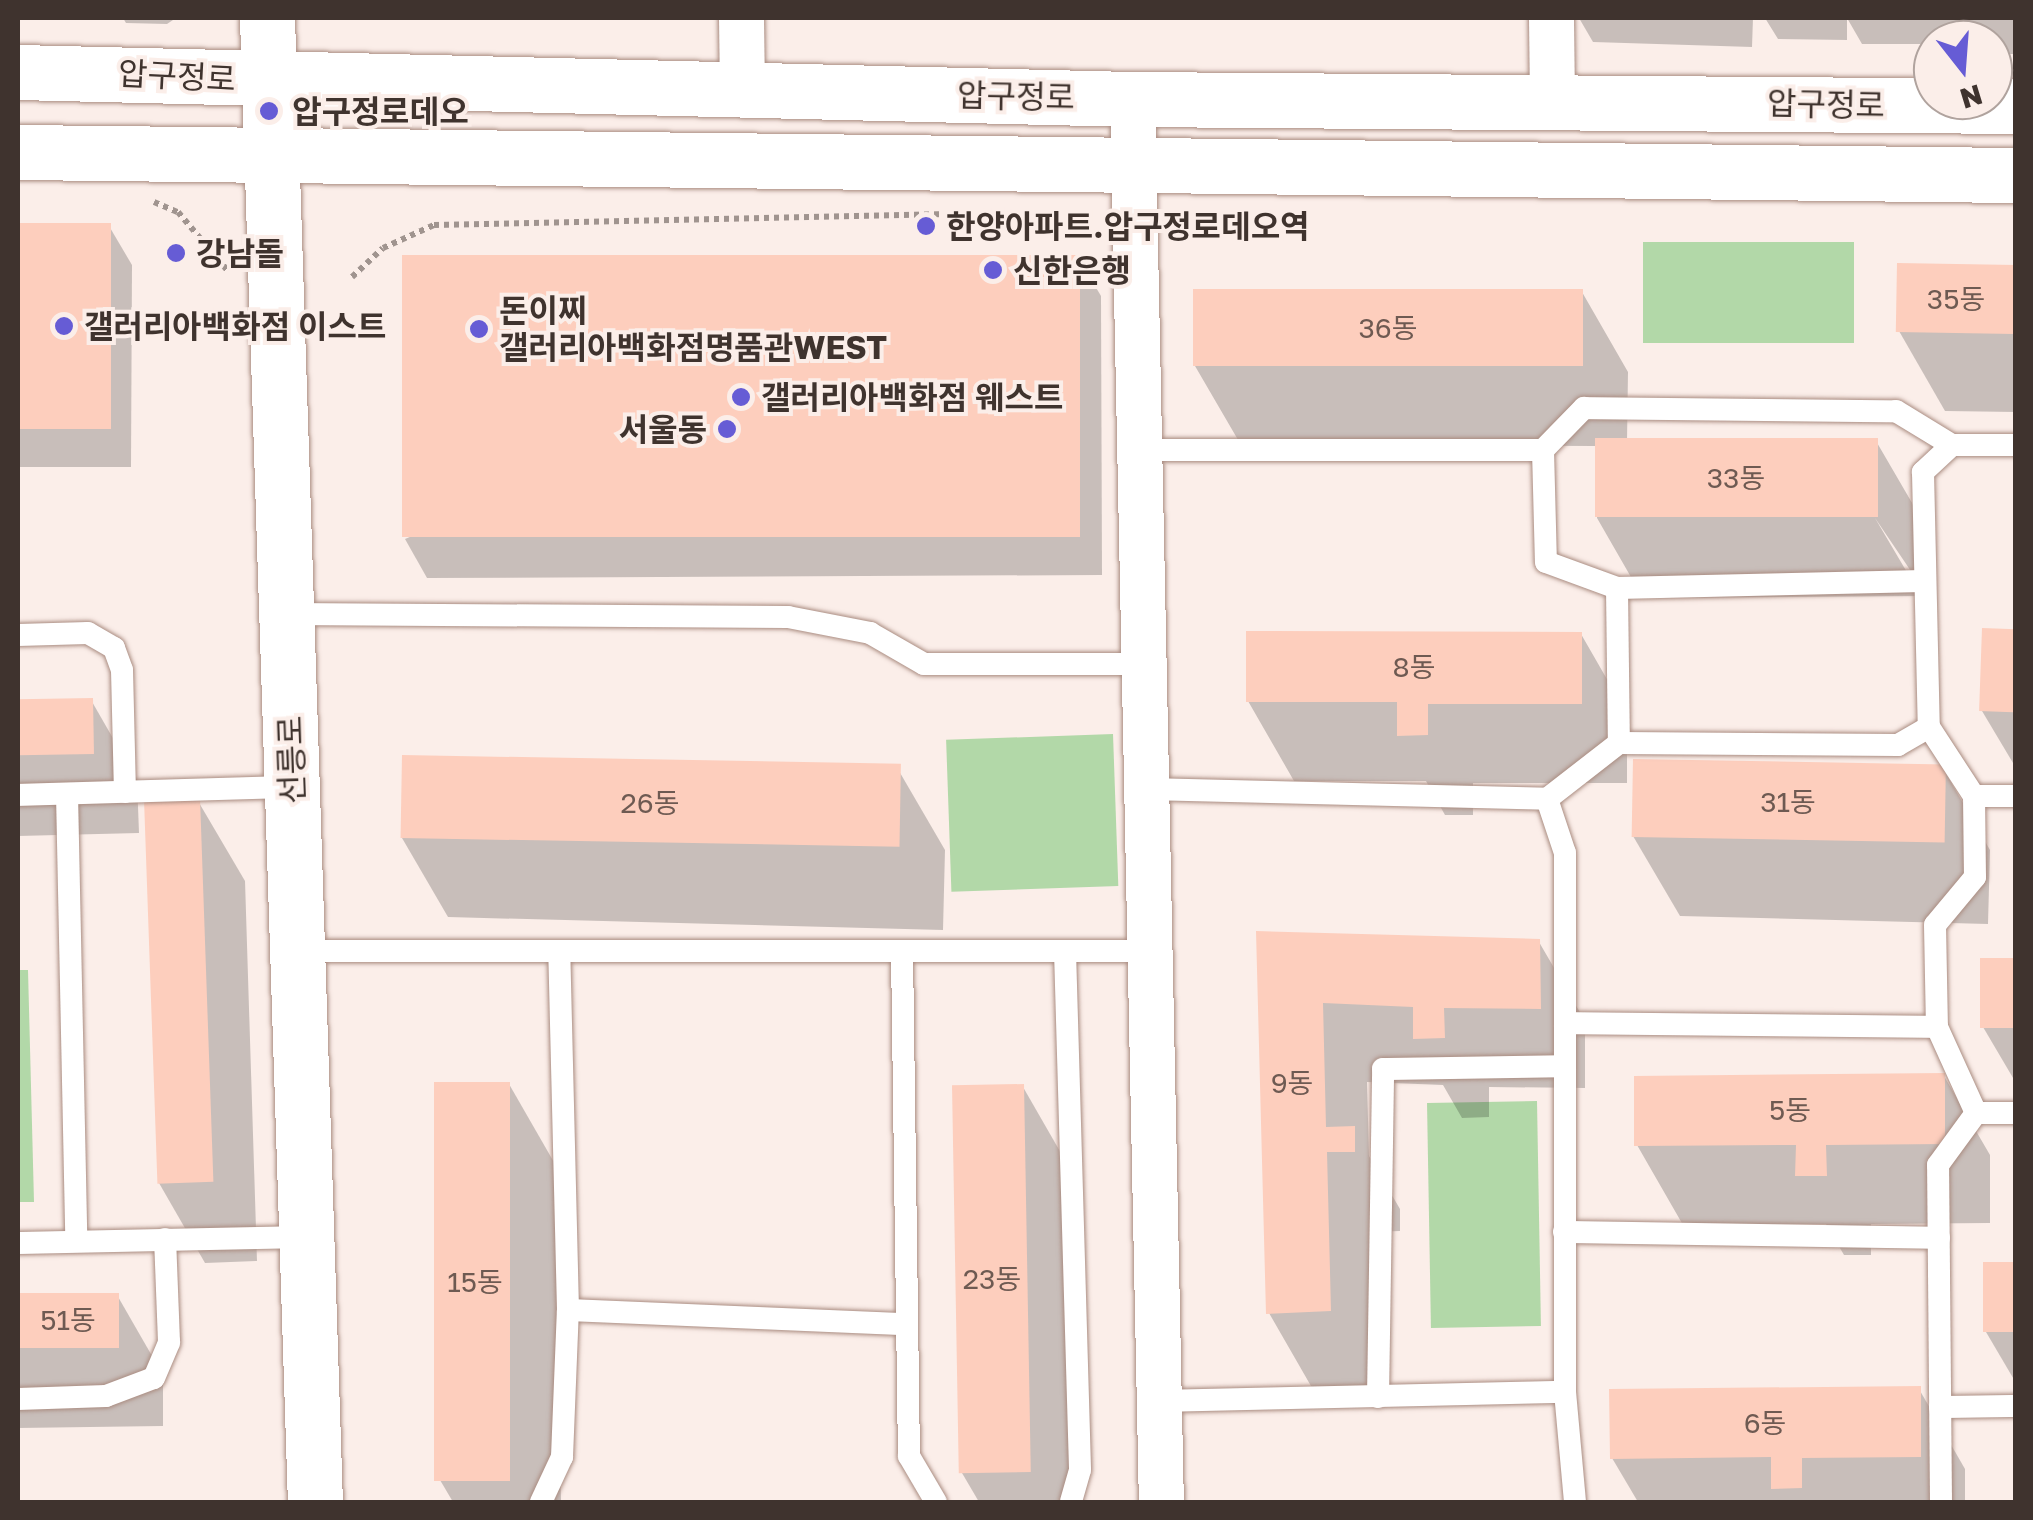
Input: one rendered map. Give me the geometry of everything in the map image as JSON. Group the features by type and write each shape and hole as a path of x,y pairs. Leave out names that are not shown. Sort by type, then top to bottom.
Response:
{"main road":[{"name":"선릉로","path":"267,18 315,1502"},
{"name":"압구정로","path":"18,72 1132,99 2016,106"},
{"path":"18,152 272,159 2016,175"}],"street":[{"path":"742,18 742,89"},
{"path":"1551,18 1552,101"},
{"path":"1132,99 1160,1502"}],"lane":[{"path":"1137,450 1542,450 1584,408 1896,411 1952,445 2016,445"},
{"path":"1952,445 1923,472 1930,727 1974,796 1975,876 1936,925 1936,1028 1976,1113"},
{"path":"1542,450 1546,562 1617,588 1923,581"},
{"path":"1617,588 1619,743"},
{"path":"286,614 788,617 870,634 924,664 1145,664"},
{"path":"18,635 88,633 114,648 122,670 125,792"},
{"path":"1148,789 1547,798 1619,743 1898,746 1930,727"},
{"path":"18,796 292,787"},
{"path":"68,794 76,1241"},
{"path":"1974,796 2016,796"},
{"path":"1547,798 1565,853 1564,1392 1575,1502"},
{"path":"297,951 1150,951"},
{"path":"542,1502 562,1457 568,1310 559,951"},
{"path":"902,951 909,1456 936,1502"},
{"path":"1066,951 1080,1470 1070,1502"},
{"path":"1564,1023 1936,1028"},
{"path":"1378,1397 1383,1069 1565,1066"},
{"path":"1976,1113 2016,1112"},
{"path":"1941,1502 1938,1165 1976,1113"},
{"path":"1564,1232 1939,1238"},
{"path":"18,1243 306,1237"},
{"path":"18,1398 106,1396 154,1378 169,1342 164,1239"},
{"path":"568,1310 907,1324"},
{"path":"1159,1402 1564,1392"},
{"path":"1940,1407 2016,1406"}],"path":[{"path":"146,199 178,212 234,280"}],"green space":[{"path":"1643,242 1854,242 1854,343 1643,343"},
{"path":"1113,734 1118,886 951,892 946,740"},
{"path":"18,970 28,970 34,1202 18,1202"},
{"path":"1537,1101 1541,1326 1431,1328 1427,1103"}],"building":[{"name":"갤러리아백화점 이스트","path":"18,223 111,223 111,429 18,429"},
{"name":"갤러리아백화점 웨스트","path":"402,255 1080,255 1080,537 402,537"},
{"path":"1897,263 2016,265 2015,334 1896,332"},
{"path":"1193,289 1583,289 1583,366 1193,366"},
{"path":"1595,438 1878,438 1878,517 1595,517"},
{"path":"1982,628 2016,629 2013,712 1979,711"},
{"path":"1246,631 1582,632 1582,704 1428,704 1428,735 1397,736 1397,702 1246,702"},
{"path":"93,698 94,754 19,755 18,699"},
{"path":"402,755 901,764 899,847 401,838"},
{"path":"1633,759 1946,764 1945,842 1632,837"},
{"path":"200,798 213,1182 157,1184 144,800"},
{"path":"1256,931 1540,939 1541,1009 1444,1008 1445,1038 1413,1039 1413,1007 1323,1003 1326,1127 1355,1126 1355,1152 1327,1152 1331,1311 1266,1314"},
{"path":"1980,958 2016,958 2016,1028 1980,1028"},
{"path":"1945,1073 1945,1144 1826,1145 1827,1176 1795,1176 1796,1145 1634,1146 1634,1076"},
{"path":"434,1082 510,1082 510,1481 434,1481"},
{"path":"1024,1084 1031,1472 959,1473 952,1085"},
{"path":"1983,1262 2016,1262 2016,1332 1983,1332"},
{"path":"18,1293 119,1293 119,1348 18,1348"},
{"path":"1921,1386 1921,1457 1802,1458 1802,1488 1771,1489 1771,1457 1610,1459 1609,1389"}],"place":[{"name":"압구정로데오","path":"269,111"},
{"name":"한양아파트.압구정로데오역","path":"926,226"},
{"name":"강남돌","path":"176,253"},
{"name":"신한은행","path":"993,270"},
{"name":"갤러리아백화점 이스트","path":"64,326"},
{"name":"돈이찌 갤러리아백화점명품관WEST","path":"479,329"},
{"name":"갤러리아백화점 웨스트","path":"741,397"},
{"name":"서울동","path":"727,429"}]}
